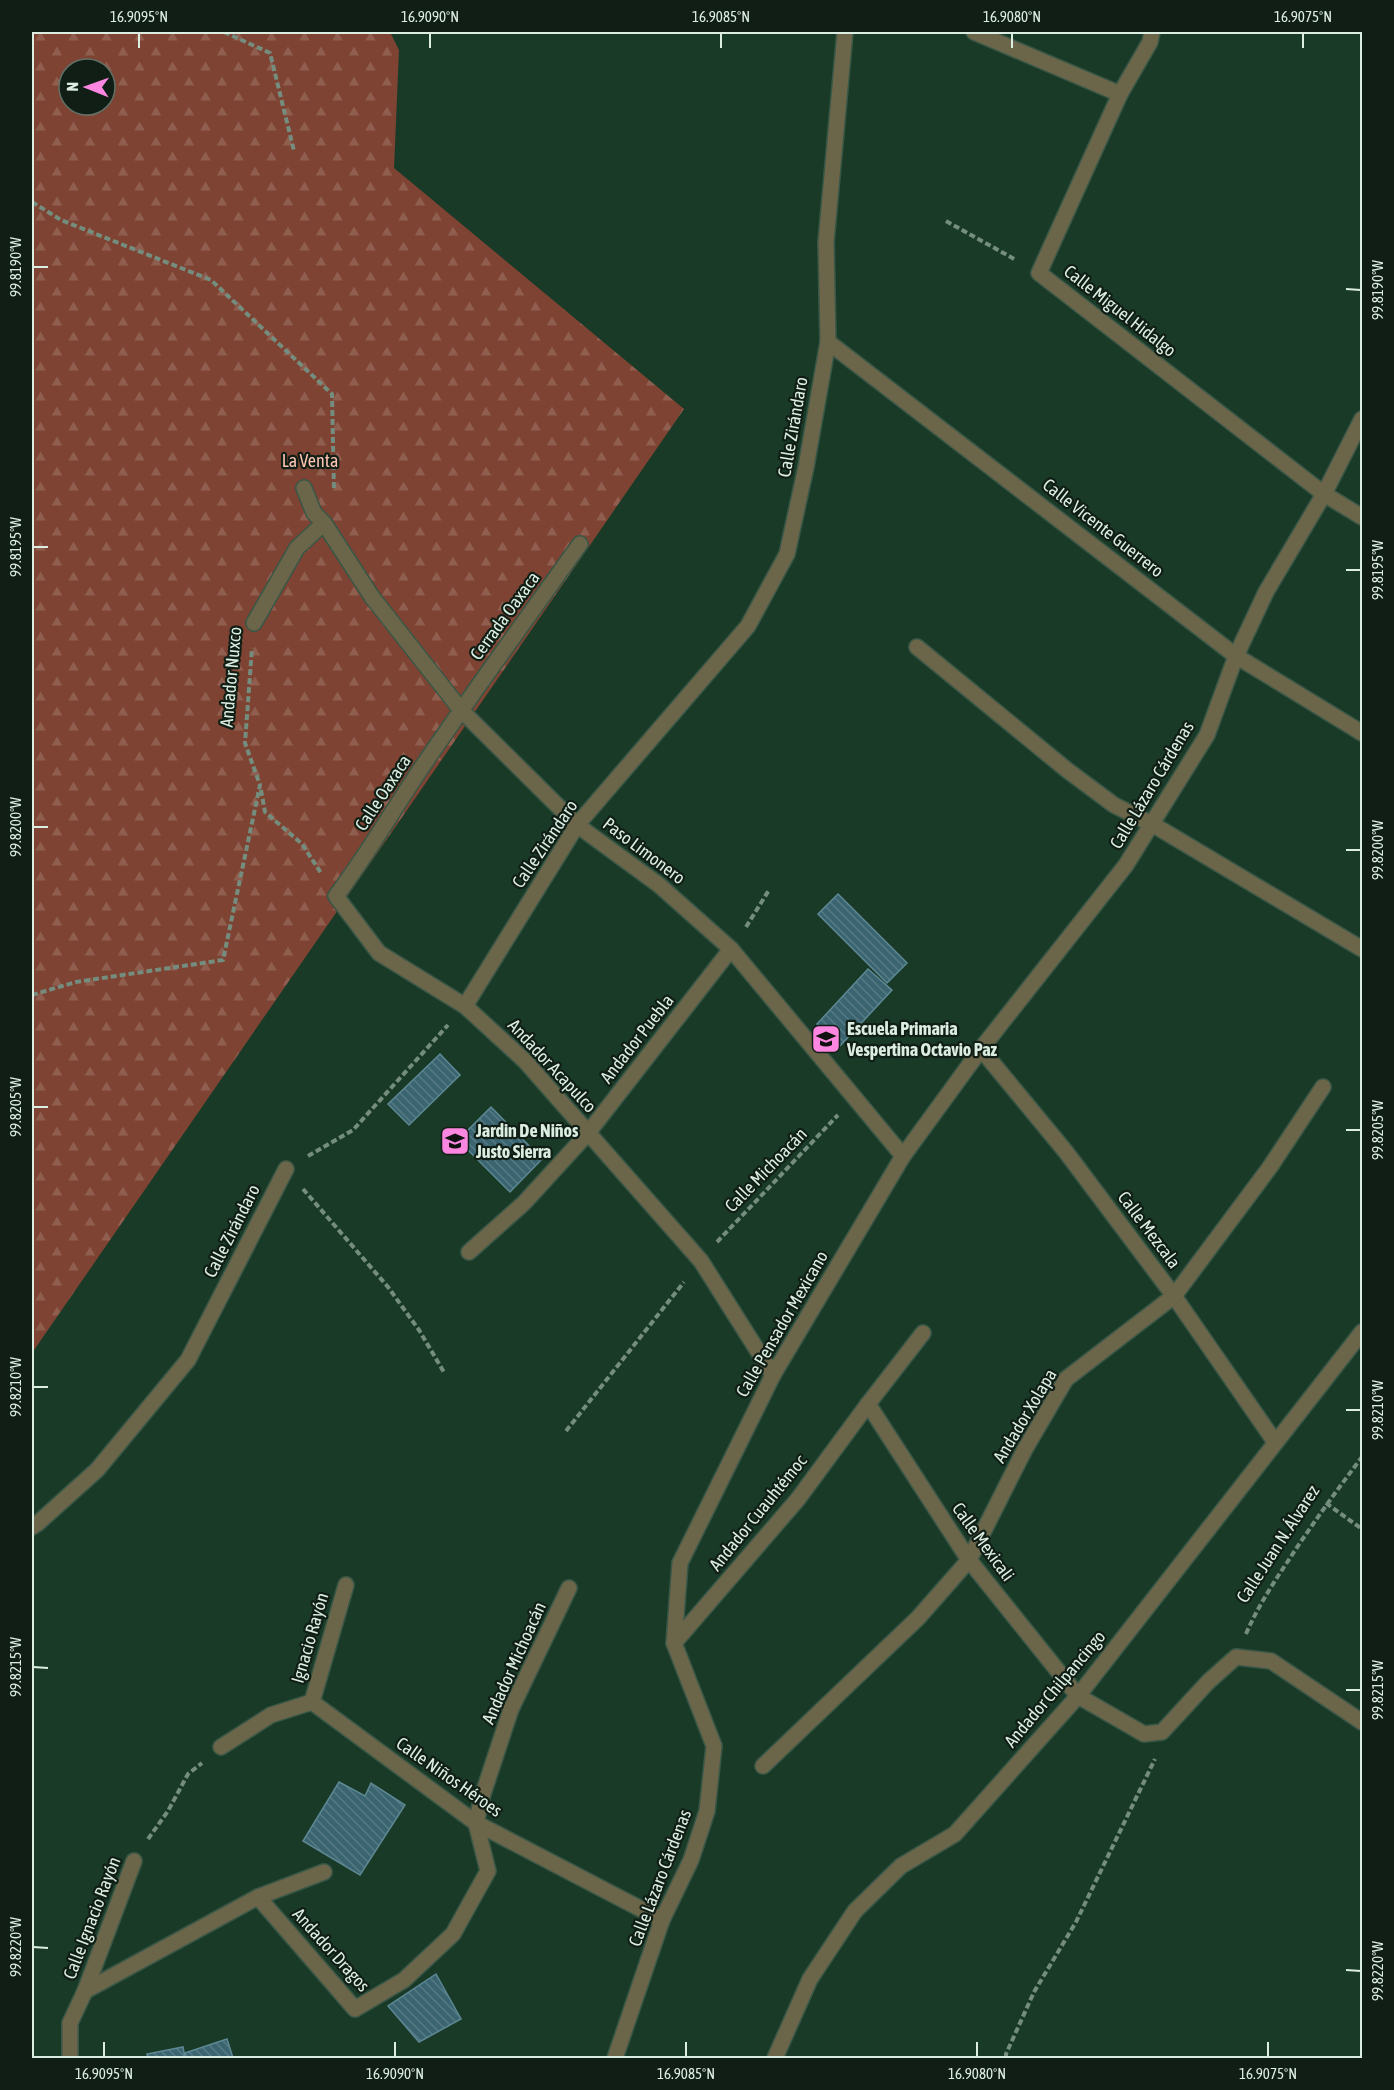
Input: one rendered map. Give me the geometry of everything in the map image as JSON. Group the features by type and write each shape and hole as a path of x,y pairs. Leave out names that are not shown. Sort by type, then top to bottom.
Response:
{"street":[{"name":"Calle Zirándaro","path":"465,1006 577,825 748,626 788,554 828,342 825,242 844,32"},
{"path":"974,32 1120,94"},
{"name":"Calle Miguel Hidalgo","path":"1152,32 1150,42 1120,94 1039,273 1324,494 1362,517"},
{"name":"Calle Vicente Guerrero","path":"828,342 1236,656 1362,733"},
{"name":"Calle Lázaro Cárdenas","path":"981,1049 1126,865 1207,735 1236,656 1266,592 1324,494 1362,419"},
{"name":"Paso Limonero","path":"304,488 314,513 324,523 372,597 461,710 577,825 659,885 731,949 854,1100 903,1156"},
{"name":"Andador Nuxco","path":"254,623 297,548 324,523"},
{"name":"Cerrada Oaxaca","path":"461,710 580,544"},
{"path":"917,647 1067,770 1114,805 1152,824 1362,949"},
{"name":"Calle Oaxaca","path":"336,896 359,866 394,809 461,710"},
{"name":"Andador Acapulco","path":"336,896 380,953 465,1006 525,1061 701,1261 772,1375"},
{"name":"Andador Puebla","path":"469,1252 524,1203 588,1133 731,949"},
{"name":"Calle Pensador Mexicano","path":"674,1643 680,1563 772,1375 903,1156 981,1049"},
{"name":"Calle Mezcala","path":"981,1049 1066,1152 1174,1296 1275,1442"},
{"name":"Andador Xolapa","path":"763,1766 918,1618 969,1560 1025,1449 1066,1379 1174,1296 1270,1167 1323,1088"},
{"name":"Calle Zirándaro","path":"32,1527 98,1470 188,1360 285,1169"},
{"name":"Andador Chilpancingo","path":"775,2058 810,1980 855,1911 901,1866 955,1833 1078,1696 1362,1332"},
{"name":"Andador Cuauhtémoc","path":"674,1643 798,1498 923,1333"},
{"name":"Calle Mexicali","path":"867,1404 969,1560 1078,1696"},
{"name":"Ignacio Rayón","path":"312,1702 346,1585"},
{"name":"Andador Michoacán","path":"476,1823 482,1797 511,1709 569,1588"},
{"name":"Calle Lázaro Cárdenas","path":"615,2058 662,1920 691,1860 707,1811 714,1746 674,1643"},
{"path":"1078,1696 1144,1734 1162,1732 1208,1682 1236,1658 1271,1661 1362,1722"},
{"path":"221,1747 271,1714 312,1702"},
{"name":"Calle Niños Héroes","path":"312,1702 476,1823 662,1920"},
{"name":"Andador Dragos","path":"258,1897 355,2009 404,1980 453,1934 488,1871 476,1823"},
{"name":"Calle Ignacio Rayón","path":"70,2058 70,2023 85,1991 134,1861"},
{"name":"Andador Dragos","path":"85,1991 258,1897 324,1872"}],"path":[{"path":"224,32 270,53 294,151"},
{"path":"32,202 61,220 211,280 332,394 335,523 324,523"},
{"path":"946,221 1039,273"},
{"name":"Andador Nuxco","path":"254,623 245,743 260,785"},
{"path":"260,785 265,812 302,844 336,896"},
{"path":"32,995 76,982 223,960 260,785"},
{"path":"731,949 769,890"},
{"path":"445,1374 419,1330 388,1287 285,1169 352,1130 465,1006"},
{"name":"Calle Michoacán","path":"701,1261 727,1230 854,1100"},
{"path":"566,1431 701,1261"},
{"name":"Calle Juan N. Álvarez","path":"1236,1658 1254,1614 1326,1503 1362,1457"},
{"path":"1326,1503 1362,1529"},
{"path":"1006,2058 1034,1992 1076,1922 1118,1831 1142,1789 1158,1752 1154,1733"},
{"name":"Calle Ignacio Rayón","path":"134,1861 168,1811 188,1774 221,1747"}],"green space":[{"name":"La Venta","path":"32,32 390,32 399,50 394,168 684,409 32,1353"}],"building":[{"path":"838,894 907,963 887,983 818,914"},
{"path":"868,969 892,990 840,1046 817,1024"},
{"path":"440,1054 460,1075 409,1125 388,1104"},
{"path":"491,1107 542,1159 510,1192 458,1140"},
{"path":"339,1782 365,1796 371,1783 405,1805 360,1875 303,1841"},
{"path":"436,1974 461,2019 419,2042 388,2006"},
{"path":"227,2039 233,2058 187,2058 185,2053"},
{"path":"183,2047 185,2058 148,2058 147,2054"}],"place":[{"name":"Escuela Primaria Vespertina Octavio Paz","path":"826,1039"},
{"name":"Jardin De Niños Justo Sierra","path":"455,1141"}]}
